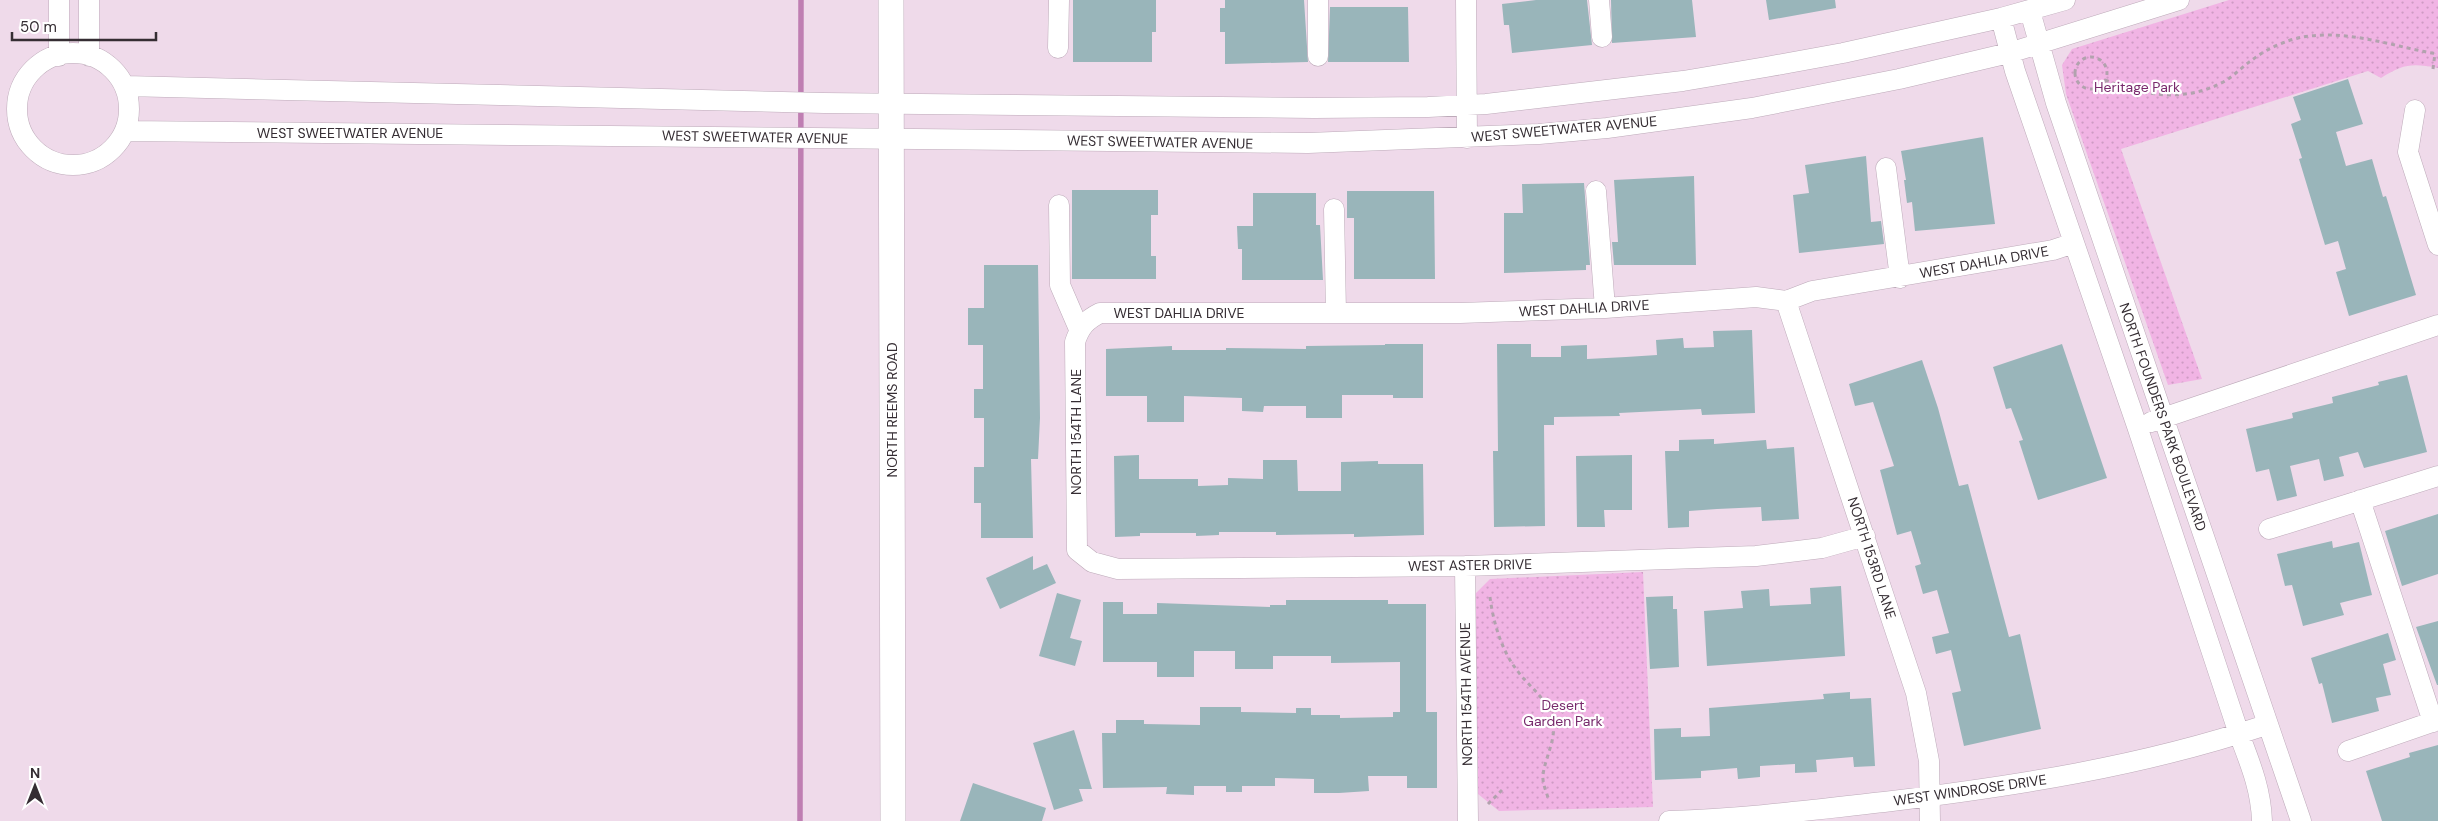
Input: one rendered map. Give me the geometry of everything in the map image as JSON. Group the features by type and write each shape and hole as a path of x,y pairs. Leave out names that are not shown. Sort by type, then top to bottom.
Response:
{"main road":[{"name":"NORTH REEMS ROAD","path":"891,0 894,821"}],"street":[{"path":"59,0 59,56"},
{"path":"89,0 89,56"},
{"path":"1058,48 1059,0"},
{"path":"1318,0 1318,56"},
{"path":"1466,0 1467,138"},
{"path":"1598,0 1602,37"},
{"path":"125,86 801,102 1314,108 1466,105 1682,81 1766,67 1843,53 2001,18 2065,0"},
{"name":"WEST SWEETWATER AVENUE","path":"125,131 1308,143 1467,138 1607,128 1752,108 1899,79 2009,53 2178,0"},
{"name":"NORTH FOUNDERS PARK BOULEVARD","path":"2030,11 2056,103 2164,418 2266,725 2301,821"},
{"name":"NORTH FOUNDERS PARK BOULEVARD","path":"2001,18 2009,53 2137,426 2239,734 2258,783 2262,802 2262,821"},
{"path":"66,53 89,56 101,60 115,71 125,86 130,105 125,131 120,142 106,155 88,164 69,166 50,161 34,150 23,135 17,118 17,100 23,83 34,68 49,58 66,53"},
{"path":"2415,110 2408,152 2438,245"},
{"path":"1886,168 1900,278"},
{"path":"1596,191 1605,308"},
{"path":"1059,205 1060,285 1084,324"},
{"path":"1334,209 1336,313"},
{"name":"WEST DAHLIA DRIVE","path":"1084,324 1100,313 1460,313 1605,308 1756,297 1786,301 1812,291 1900,278 2053,250 2074,243"},
{"name":"NORTH 153RD LANE","path":"1786,301 1916,693 1929,761 1930,821"},
{"name":"NORTH 154TH LANE","path":"1077,550 1075,342 1084,324"},
{"path":"2137,426 2438,325"},
{"path":"2269,529 2438,476"},
{"path":"2348,750 2436,721 2360,500"},
{"name":"WEST ASTER DRIVE","path":"1077,550 1092,562 1118,569 1465,566 1756,556 1822,548 1865,536"},
{"name":"NORTH 154TH AVENUE","path":"1465,566 1468,821"},
{"name":"WEST WINDROSE DRIVE","path":"1669,821 1738,819 1930,796 2084,774 2190,749 2266,725"}],"path":[{"path":"2105,80 2138,93 2174,96 2210,87 2225,81 2265,52 2288,42 2303,37 2325,35 2366,39 2437,54 2433,69"},
{"path":"2085,58 2096,58 2106,69 2105,80 2099,87 2094,89 2083,87 2076,80 2074,74 2077,64 2085,58"},
{"path":"1490,597 1492,611 1505,650 1516,669 1546,702 1553,721 1553,736 1543,776 1549,801"},
{"path":"1487,805 1502,790"}],"green space":[{"name":"Heritage Park","path":"2229,0 2438,0 2438,68 2421,65 2402,67 2381,78 2368,71 2121,149 2202,379 2168,385 2066,94 2062,65 2072,49"},
{"name":"Desert Garden Park","path":"1643,572 1653,807 1499,811 1478,794 1475,594 1490,579"}],"building":[{"path":"1073,0 1156,0 1156,32 1152,32 1152,62 1073,62"},
{"path":"1225,0 1304,0 1308,62 1225,64 1225,32 1220,32 1220,8 1225,8"},
{"path":"1536,0 1587,0 1592,45 1512,53 1509,25 1504,25 1502,4"},
{"path":"1611,0 1692,0 1696,37 1612,43"},
{"path":"1766,0 1835,0 1836,8 1769,20"},
{"path":"1330,7 1408,7 1409,62 1328,62"},
{"path":"2348,79 2363,124 2336,132 2346,166 2372,159 2383,197 2386,196 2416,295 2349,316 2336,272 2346,269 2338,241 2325,245 2299,159 2302,158 2291,124 2301,120 2293,97"},
{"path":"1983,137 1995,224 1915,231 1912,202 1907,203 1904,180 1906,180 1901,151"},
{"path":"1866,156 1871,222 1881,221 1884,244 1799,253 1793,195 1809,193 1805,165"},
{"path":"1694,176 1696,265 1614,265 1612,242 1618,242 1614,180"},
{"path":"1584,183 1590,265 1586,265 1586,270 1504,273 1504,213 1523,213 1522,184"},
{"path":"1072,190 1158,190 1158,215 1151,215 1151,256 1156,256 1156,279 1072,279"},
{"path":"1347,191 1434,191 1435,279 1354,279 1354,218 1347,218"},
{"path":"1253,193 1316,193 1316,225 1320,225 1323,280 1242,280 1242,249 1238,249 1237,226 1253,226"},
{"path":"984,265 1038,265 1040,418 1038,459 1031,459 1033,538 981,538 981,503 974,503 974,467 984,467 984,418 974,418 974,389 983,389 983,345 968,345 968,308 984,308"},
{"path":"1752,330 1755,413 1702,415 1701,409 1619,413 1620,416 1554,417 1554,425 1544,425 1545,526 1494,527 1493,451 1498,451 1497,344 1531,344 1531,357 1561,357 1561,346 1587,345 1587,359 1626,357 1657,355 1656,340 1683,338 1684,348 1714,347 1713,331"},
{"path":"1423,344 1423,398 1393,398 1393,395 1342,395 1342,418 1306,418 1306,406 1264,406 1263,412 1242,411 1242,398 1184,396 1184,422 1147,422 1147,396 1106,396 1106,349 1172,346 1172,350 1226,350 1226,348 1306,349 1306,346"},
{"path":"2062,344 2107,478 2038,500 2019,441 2023,440 2011,408 2006,409 1993,367"},
{"path":"1922,360 1938,408 1959,486 1968,484 2009,637 2020,634 2041,729 1964,746 1952,693 1961,691 1951,650 1936,654 1932,637 1949,633 1937,590 1923,594 1915,566 1921,564 1911,531 1897,535 1880,470 1894,466 1873,402 1855,406 1849,384"},
{"path":"2407,375 2427,452 2364,468 2358,452 2339,457 2344,476 2324,481 2319,459 2290,466 2297,496 2277,501 2269,469 2256,472 2246,429 2293,418 2292,413 2333,403 2332,397 2379,385 2378,382"},
{"path":"1714,439 1714,444 1766,440 1767,449 1794,447 1799,519 1762,521 1761,507 1717,509 1689,511 1689,527 1668,528 1665,451 1679,451 1679,440"},
{"path":"1139,455 1139,479 1198,479 1198,486 1228,485 1228,478 1263,479 1263,460 1297,460 1298,491 1341,491 1341,462 1378,461 1378,464 1423,464 1424,535 1354,537 1354,534 1276,535 1276,532 1219,532 1219,535 1196,536 1196,533 1140,533 1140,536 1115,537 1114,456"},
{"path":"1632,455 1632,510 1604,510 1605,527 1577,527 1576,456"},
{"path":"2438,514 2438,574 2402,586 2385,531"},
{"path":"2332,541 2333,548 2359,542 2372,595 2340,603 2344,615 2303,626 2292,585 2285,586 2277,554"},
{"path":"1033,556 1033,570 1047,564 1056,583 1000,609 986,578"},
{"path":"1841,586 1845,656 1707,666 1704,611 1743,608 1741,591 1769,589 1770,606 1811,604 1810,588"},
{"path":"1057,593 1081,600 1070,638 1082,641 1075,666 1039,656"},
{"path":"1673,596 1673,609 1677,609 1679,667 1650,669 1646,597"},
{"path":"1286,600 1388,600 1388,604 1426,604 1426,712 1437,712 1437,788 1407,788 1407,776 1368,776 1369,791 1339,793 1314,793 1314,779 1275,778 1275,786 1242,786 1242,792 1226,792 1226,786 1194,786 1194,795 1166,794 1167,787 1103,788 1102,733 1116,733 1116,720 1144,720 1144,724 1200,725 1200,707 1241,707 1241,712 1296,713 1296,708 1311,708 1311,715 1340,715 1340,718 1393,717 1393,712 1400,712 1400,662 1331,663 1331,656 1273,656 1273,669 1235,669 1235,651 1194,651 1194,677 1157,677 1157,662 1103,662 1103,602 1123,602 1123,614 1157,614 1157,603 1270,607 1270,605 1286,605"},
{"path":"2438,621 2438,685 2437,685 2416,627"},
{"path":"2388,633 2396,660 2383,664 2391,695 2376,698 2379,711 2332,723 2322,683 2319,684 2311,658"},
{"path":"1850,692 1850,699 1871,698 1875,766 1854,767 1853,757 1816,760 1817,772 1795,773 1795,764 1760,766 1760,777 1738,779 1737,768 1701,771 1701,778 1655,780 1654,729 1681,728 1681,737 1710,736 1709,708 1824,699 1823,694"},
{"path":"1074,730 1092,789 1079,789 1083,801 1054,810 1033,743"},
{"path":"2438,745 2438,821 2382,821 2366,771 2410,757 2409,753"},
{"path":"973,783 1046,808 1042,821 960,821"}],"waterway":[{"path":"800,821 801,0"}]}
